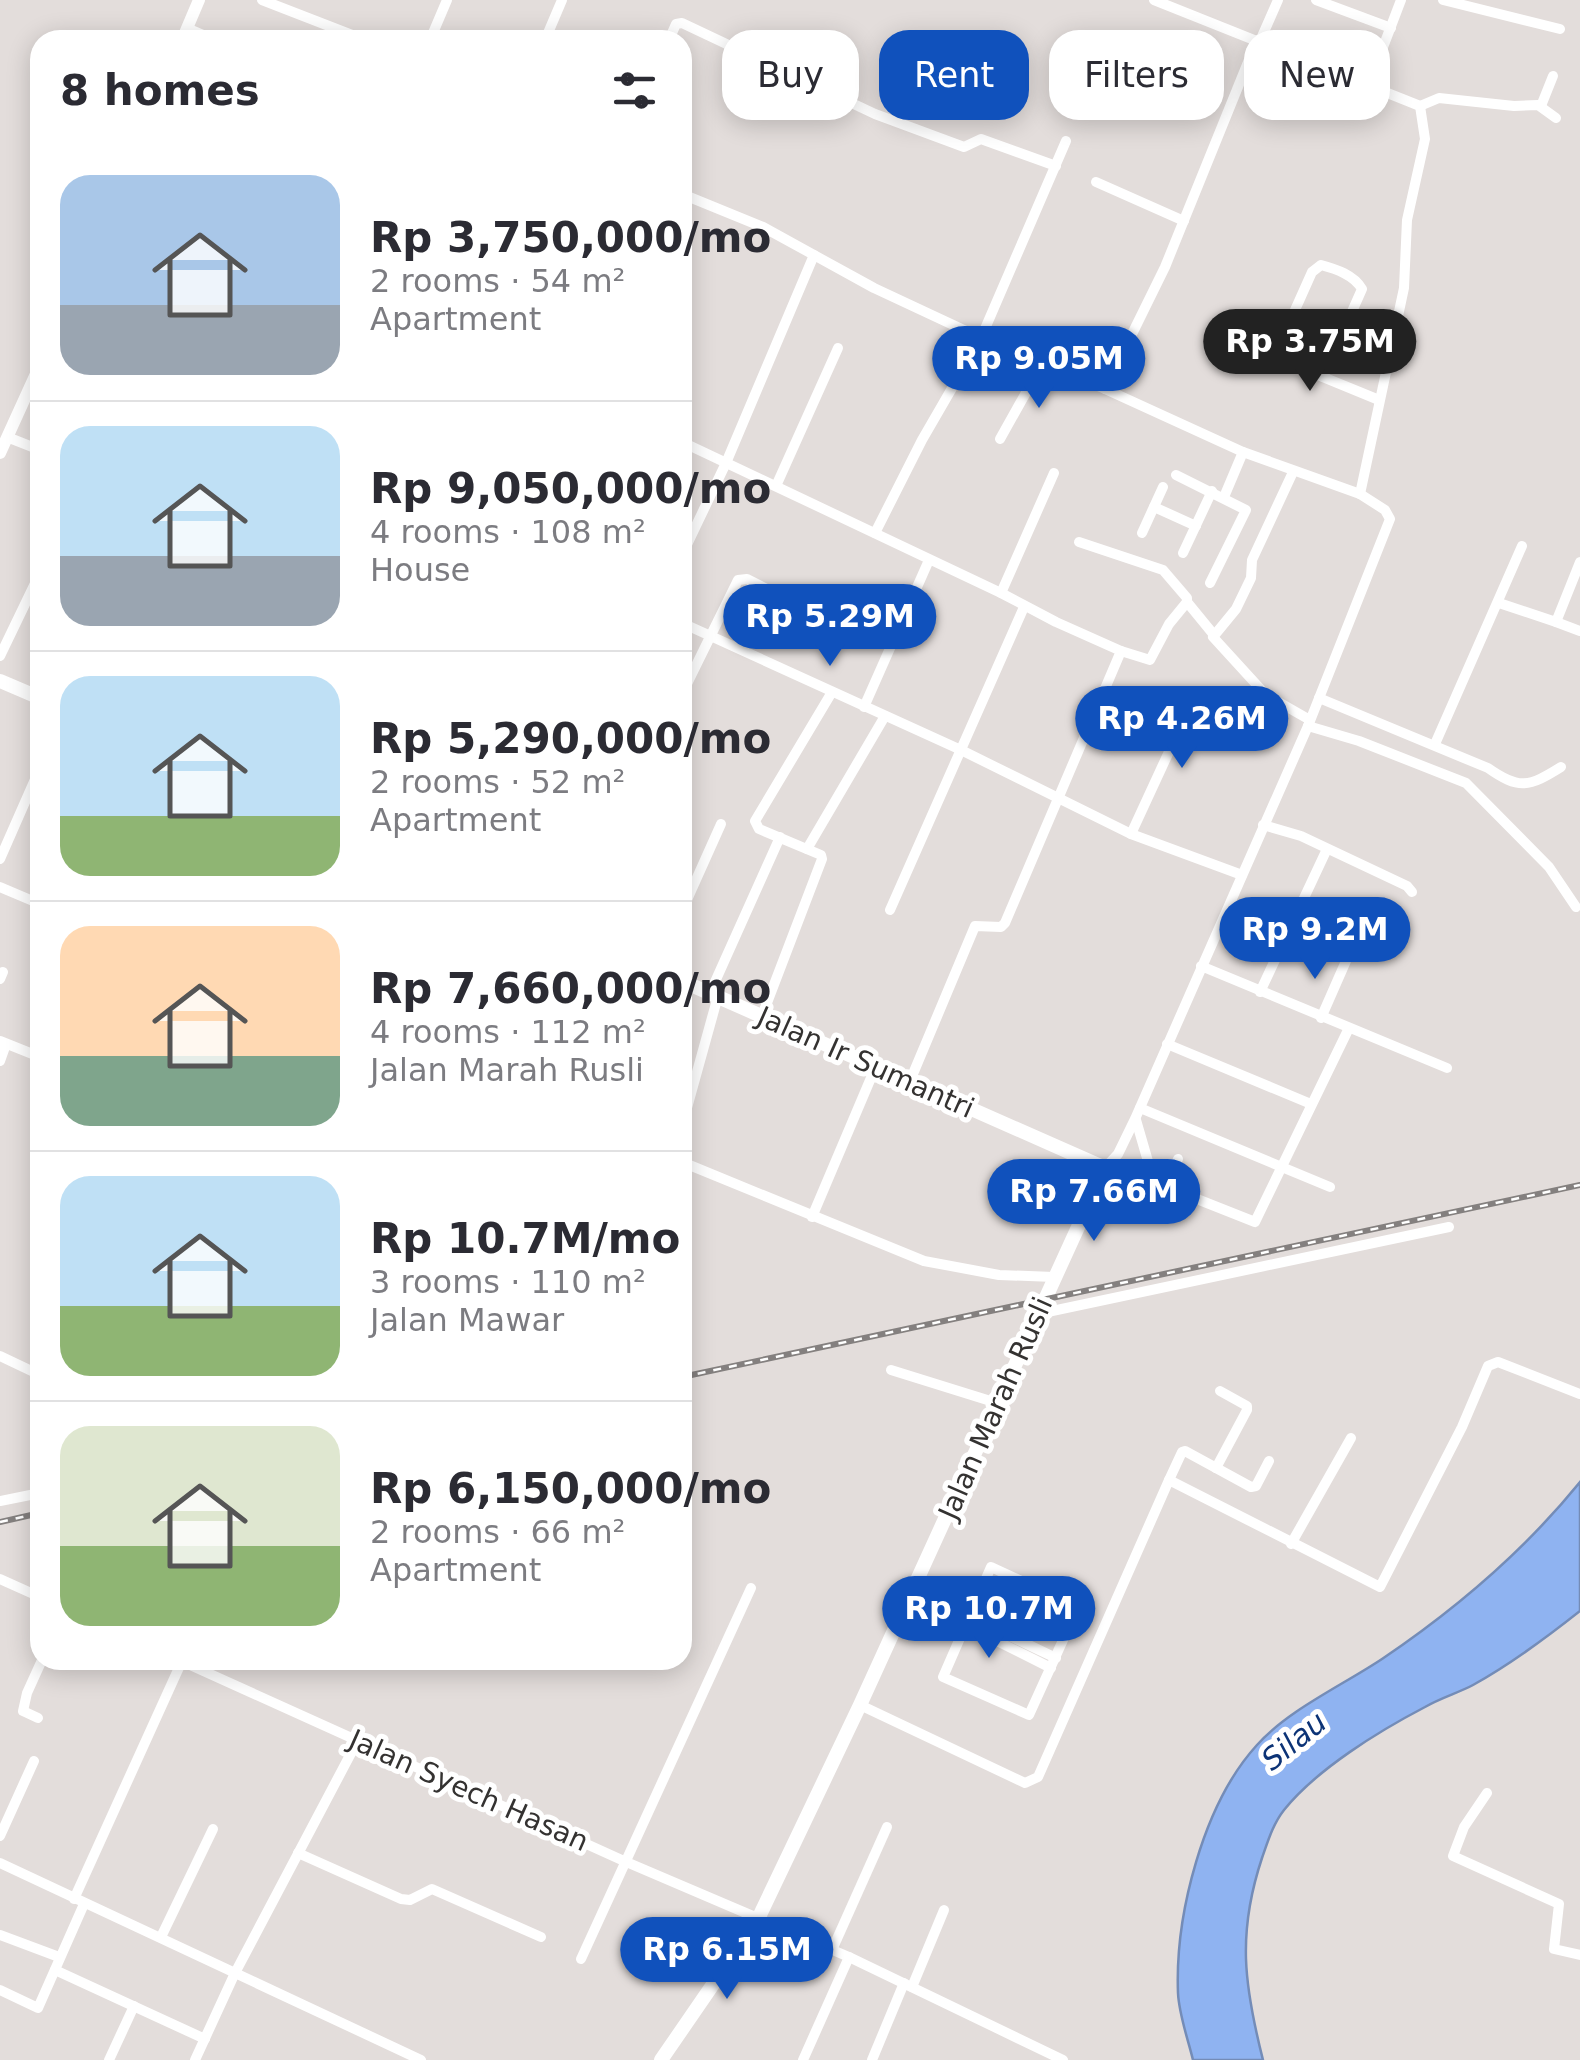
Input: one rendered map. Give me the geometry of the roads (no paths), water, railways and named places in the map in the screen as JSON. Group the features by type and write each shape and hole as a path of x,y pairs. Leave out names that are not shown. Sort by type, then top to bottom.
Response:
{"main road":[{"path":"0,681 30,694"},
{"name":"Jalan Ir Sumantri","path":"692,985 1104,1168"},
{"name":"Jalan Marah Rusli","path":"661,2060 758,1919 910,1598 1104,1168"}],"street":[{"path":"186,30 199,0"},
{"path":"262,0 338,30"},
{"path":"434,30 447,0"},
{"path":"549,30 562,0"},
{"path":"1154,0 1244,35"},
{"path":"1264,30 1278,0"},
{"path":"1316,0 1392,28"},
{"path":"1390,33 1401,0"},
{"path":"1443,0 1560,29"},
{"path":"673,30 682,23 874,114 964,147 981,140 1056,166"},
{"path":"1540,106 1554,76"},
{"path":"1106,389 1184,220 1244,77"},
{"path":"1390,93 1420,106 1439,98 1540,106 1556,118"},
{"path":"1360,494 1404,288 1406,226 1425,144 1420,106"},
{"path":"875,533 922,440 981,338 1066,141"},
{"path":"1096,182 1184,220"},
{"path":"692,198 764,227 874,288 981,338 1106,389 1242,452 1360,494 1385,510 1390,519 1309,723 1138,1113 1118,1154 1104,1168"},
{"path":"692,534 814,254"},
{"path":"1274,357 1312,272 1321,265 1328,266 1354,278 1362,289 1324,378"},
{"path":"776,486 838,348"},
{"path":"1257,350 1380,400"},
{"path":"1000,439 1042,364"},
{"path":"0,453 30,386"},
{"path":"7,437 30,446"},
{"path":"692,447 1000,592 1024,607 1150,660 1168,624 1188,602"},
{"path":"1224,497 1242,452"},
{"path":"1000,592 1054,472"},
{"path":"1214,635 1236,609 1251,578 1252,560 1292,472"},
{"path":"1176,475 1246,510 1210,584"},
{"path":"1142,533 1163,486"},
{"path":"1183,554 1212,491"},
{"path":"1154,507 1196,526"},
{"path":"1079,542 1163,570 1266,695 1309,723 1466,782 1549,866 1576,908"},
{"path":"1435,744 1522,546"},
{"path":"864,707 929,560"},
{"path":"1556,622 1580,562"},
{"path":"692,673 741,579 800,606"},
{"path":"0,656 30,594"},
{"path":"1499,603 1580,631"},
{"path":"890,910 1024,607"},
{"path":"692,627 961,750 1131,834 1242,875"},
{"path":"910,1081 976,926 1003,926 1122,650"},
{"path":"1131,834 1197,691"},
{"path":"762,1016 822,859 759,829 755,821 832,692"},
{"path":"1319,698 1435,744 1516,784 1547,776 1561,767"},
{"path":"807,849 885,716"},
{"path":"0,859 30,791"},
{"path":"692,889 721,824"},
{"path":"1263,825 1327,849 1407,886 1412,892"},
{"path":"692,1085 714,994 780,838"},
{"path":"1260,992 1327,849"},
{"path":"0,887 30,900"},
{"path":"1322,1018 1346,962"},
{"path":"1201,966 1348,1030 1448,1068"},
{"path":"1138,1113 1151,1179 1252,1223 1258,1219 1348,1030"},
{"path":"0,1061 3,1042 30,1052"},
{"path":"1168,1044 1311,1104"},
{"path":"812,1217 876,1066"},
{"path":"1138,1113 1330,1187"},
{"path":"1167,1187 1178,1159"},
{"path":"692,1166 924,1261 999,1275 1054,1277"},
{"path":"1037,1314 1449,1226"},
{"path":"0,1356 30,1370"},
{"path":"1169,1480 1380,1587 1462,1428 1488,1366 1498,1362 1580,1394"},
{"path":"891,1370 997,1403"},
{"path":"1216,1468 1247,1410 1247,1406 1220,1391"},
{"path":"1292,1544 1351,1438"},
{"path":"860,1706 1025,1783 1036,1779 1182,1452 1251,1487 1256,1486 1269,1461"},
{"path":"0,1502 30,1496"},
{"path":"991,1566 1077,1605 1078,1611 1054,1663 1030,1715 945,1680 943,1676 963,1620 991,1566"},
{"path":"0,1579 30,1592"},
{"path":"581,1960 751,1588"},
{"path":"910,1598 1054,1663"},
{"path":"37,1670 23,1710 38,1718"},
{"path":"0,1990 38,2008 176,1670"},
{"name":"Jalan Syech Hasan","path":"200,1670 849,1957 1063,2060"},
{"path":"195,2060 235,1973 358,1740"},
{"path":"0,1836 34,1761"},
{"path":"1487,1793 1464,1827 1453,1856 1559,1904 1554,1949 1580,1955"},
{"path":"832,1950 887,1827"},
{"path":"160,1937 213,1829"},
{"path":"298,1853 401,1899 410,1900 432,1889 541,1936"},
{"path":"0,1863 401,2056 421,2060"},
{"path":"872,2060 944,1910"},
{"path":"0,1934 59,1957"},
{"path":"803,2060 849,1957"},
{"path":"54,1970 205,2039"},
{"path":"109,2060 134,2006"}],"water":[{"name":"Silau","path":"1580,1482 1580,1611 1487,1677 1369,1739 1313,1780 1284,1810 1262,1858 1246,1935 1251,2007 1263,2060 1193,2060 1179,2001 1181,1930 1207,1829 1238,1769 1284,1720 1382,1659 1462,1599 1536,1532"}],"railway":[{"path":"692,1375 1580,1185"},
{"path":"0,1522 30,1515"}]}
